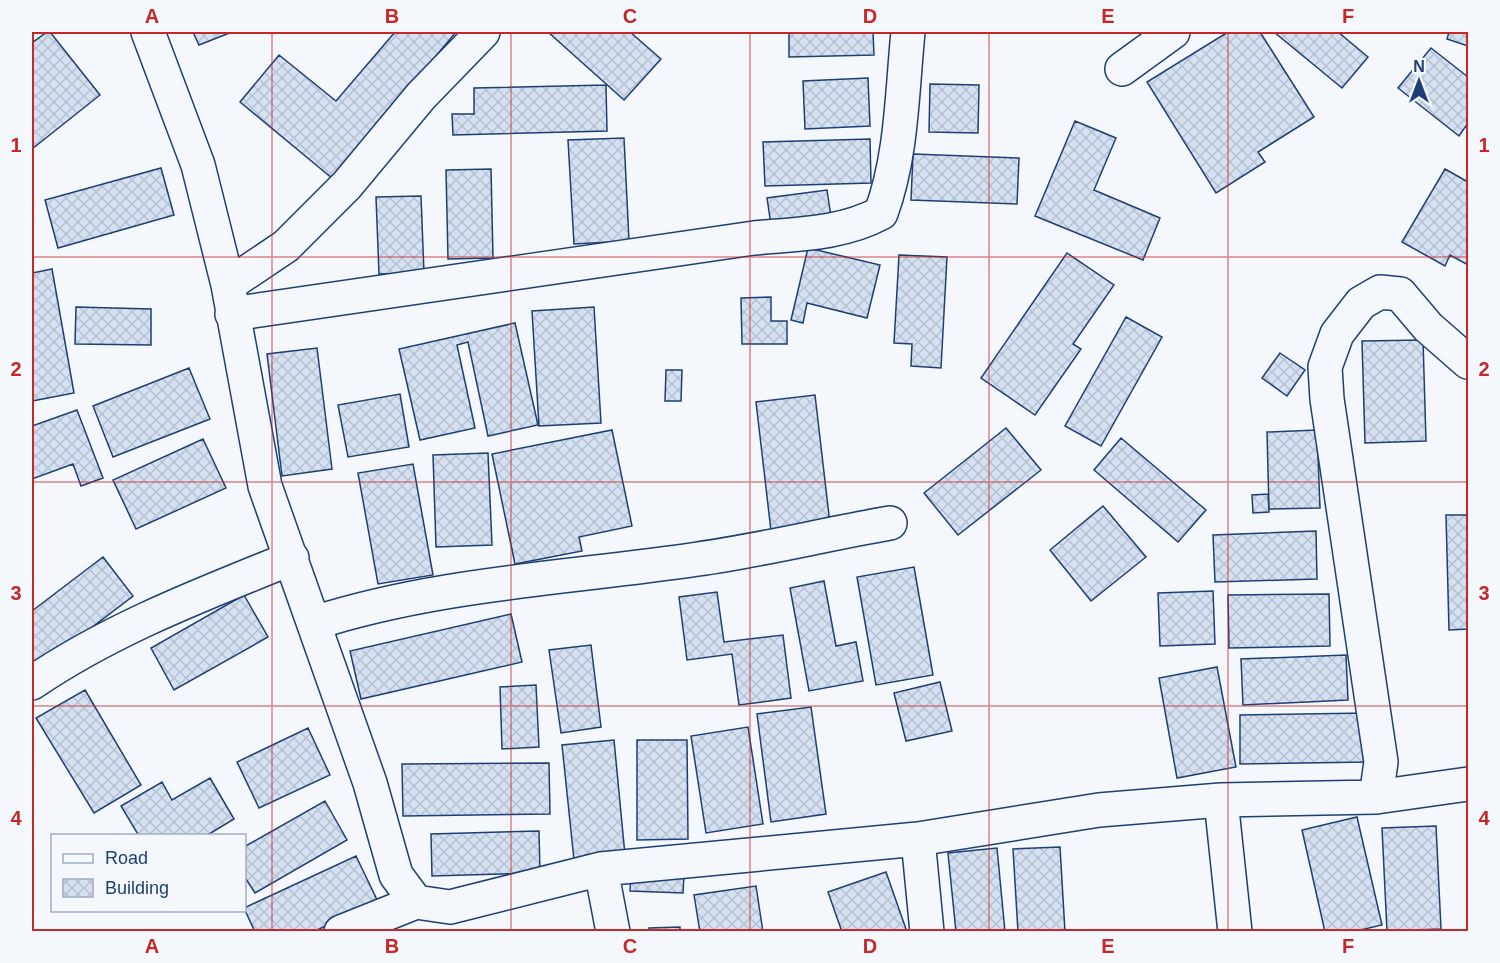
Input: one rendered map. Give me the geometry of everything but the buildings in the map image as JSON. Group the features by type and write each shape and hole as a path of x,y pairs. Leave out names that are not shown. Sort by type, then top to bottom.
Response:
{"street":[{"path":"148,32 198,165 230,300 265,486 370,783 396,874 416,902"},
{"path":"230,300 340,193 421,96 483,32"},
{"path":"230,300 835,230 862,224 881,213 888,196 896,160 908,32"},
{"path":"1122,69 1173,32"},
{"path":"1376,797 1381,762 1327,399 1325,367 1337,334 1361,303 1380,292 1400,294 1428,327 1468,362"},
{"path":"314,623 357,609 525,581 699,559 890,523"},
{"path":"32,683 60,664 119,632 292,558"},
{"path":"340,932 416,902 450,907 601,869 918,839 1099,810 1221,800 1376,797 1468,784"},
{"path":"1221,800 1235,932"},
{"path":"918,839 927,932"},
{"path":"601,869 613,932"}]}
